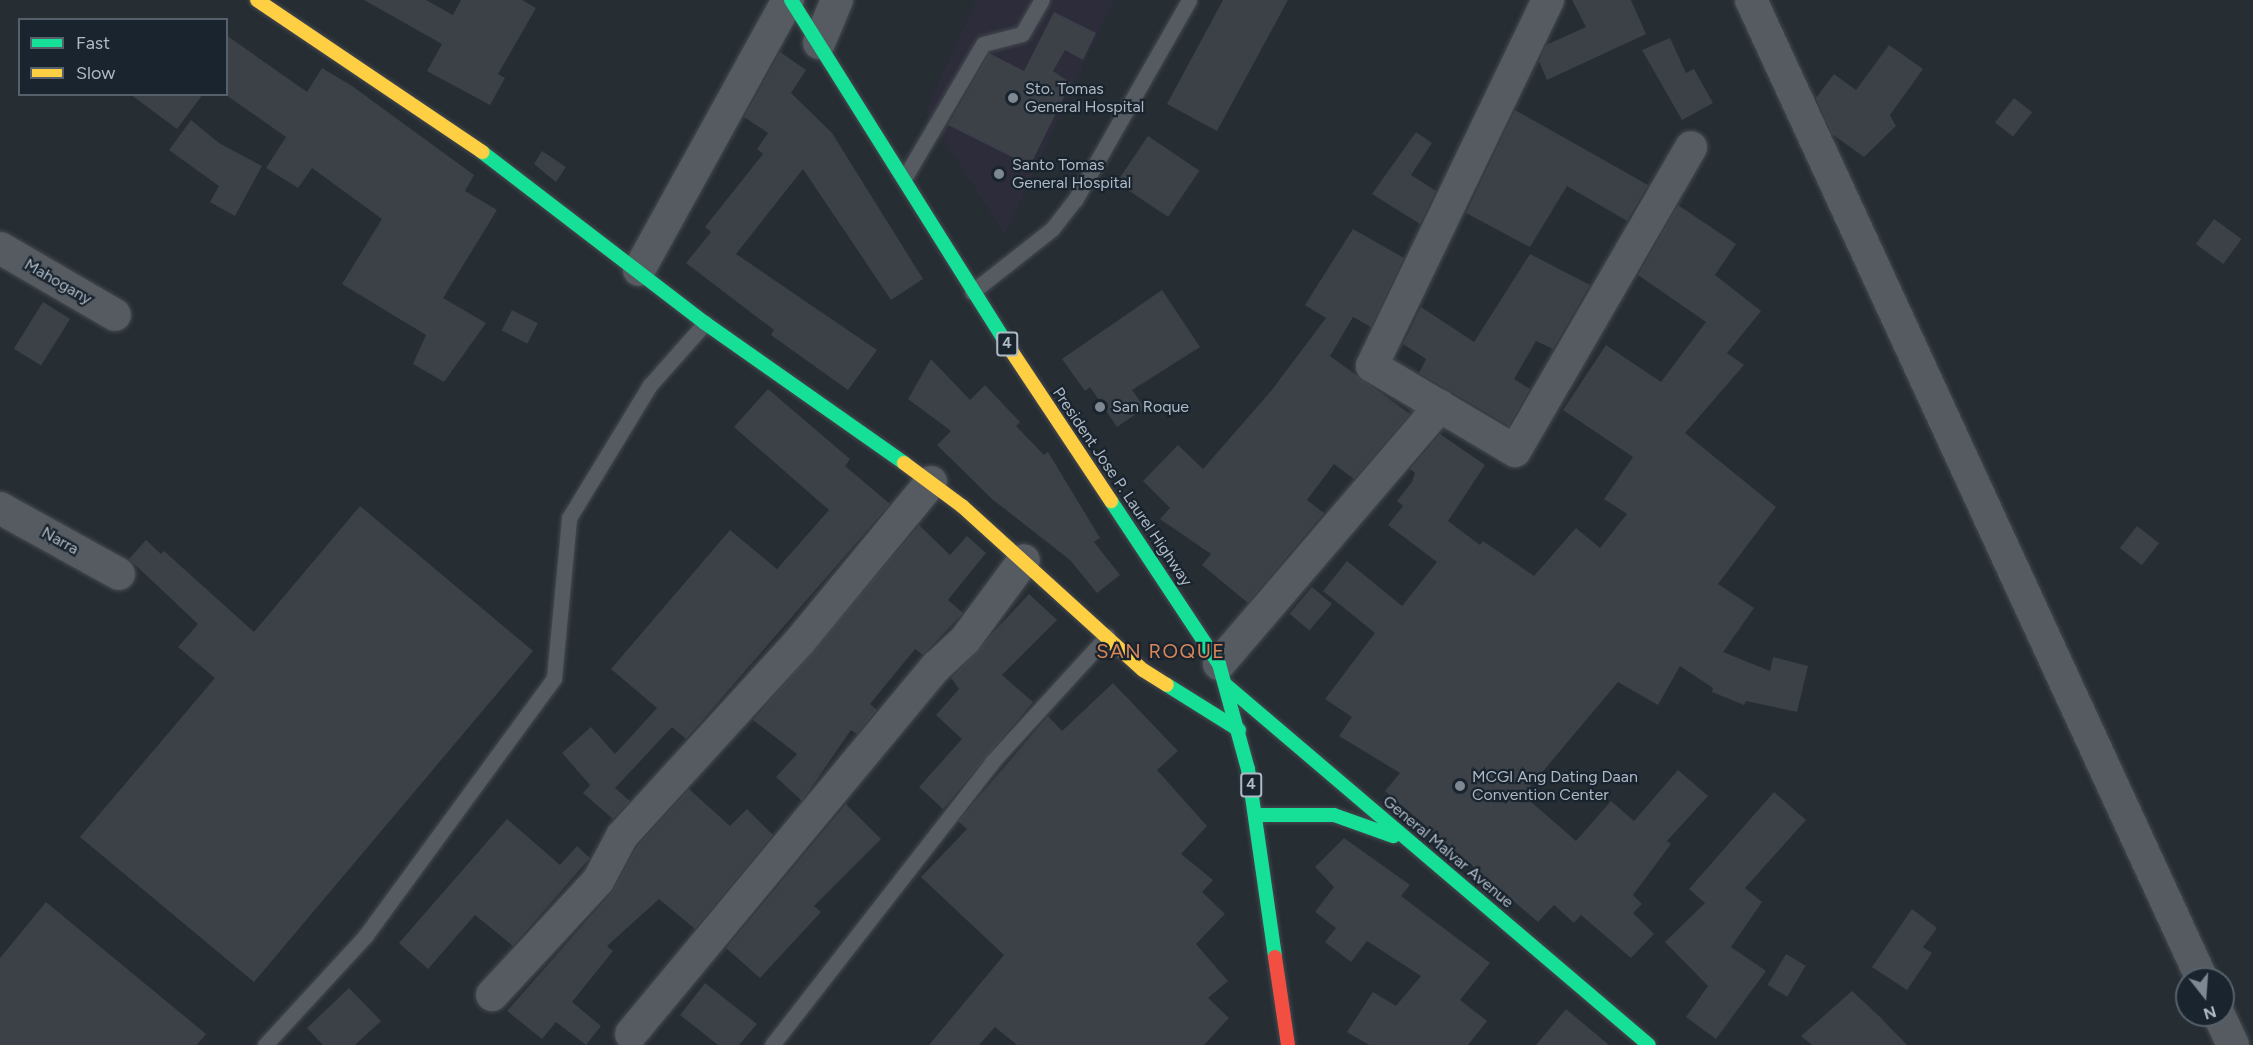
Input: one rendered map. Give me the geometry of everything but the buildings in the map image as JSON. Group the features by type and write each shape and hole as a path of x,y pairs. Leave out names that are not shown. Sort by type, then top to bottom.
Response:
{"main road":[{"path":"257,0 525,180 705,323 931,482 1024,560 1143,670 1239,730"},
{"name":"President Jose P. Laurel Highway","path":"790,0 905,177 972,292 1222,675 1239,730 1255,815 1288,1045"},
{"name":"General Malvar Avenue","path":"1222,675 1410,841 1649,1045"},
{"path":"1255,815 1334,815 1410,841"}],"street":[{"path":"639,270 790,0"},
{"path":"819,43 837,0"},
{"path":"1548,0 1372,366 1515,451 1691,147"},
{"path":"1751,0 2196,967"},
{"name":"Mahogany","path":"0,248 115,315"},
{"path":"1222,675 1440,406"},
{"path":"492,995 598,881 622,836 800,640 931,482"},
{"name":"Narra","path":"0,508 119,574"},
{"path":"632,1034 937,666 965,640 1024,560"},
{"path":"2225,1027 2233,1045"}],"lane":[{"path":"905,177 983,44 1022,34 1042,0"},
{"path":"972,292 1052,228 1075,200 1190,0"},
{"path":"265,1045 366,935 554,678 569,518 650,385 705,323"},
{"path":"772,1045 992,762 1107,636"}],"shaded area":[{"name":"Santo Tomas General Hospital","path":"976,0 1114,0 1005,235 925,112"}],"traffic: fast":[{"path":"791,0 1006,343"},
{"path":"482,152 705,323 904,463"},
{"path":"1111,501 1219,664 1248,769 1275,957"},
{"path":"1167,685 1239,730"},
{"path":"1226,685 1649,1045"},
{"path":"1255,815 1334,815 1393,836"}],"traffic: slow":[{"path":"257,0 482,152"},
{"path":"1006,343 1111,501"},
{"path":"904,463 962,506 1143,670 1167,685"}],"traffic: jam":[{"path":"1275,957 1288,1045"}],"place":[{"name":"Sto. Tomas General Hospital","path":"1013,98"},
{"name":"Santo Tomas General Hospital","path":"999,174"},
{"name":"San Roque","path":"1100,407"},
{"name":"MCGI Ang Dating Daan Convention Center","path":"1460,786"}],"district":[{"name":"SAN ROQUE","path":"1161,651"}]}
